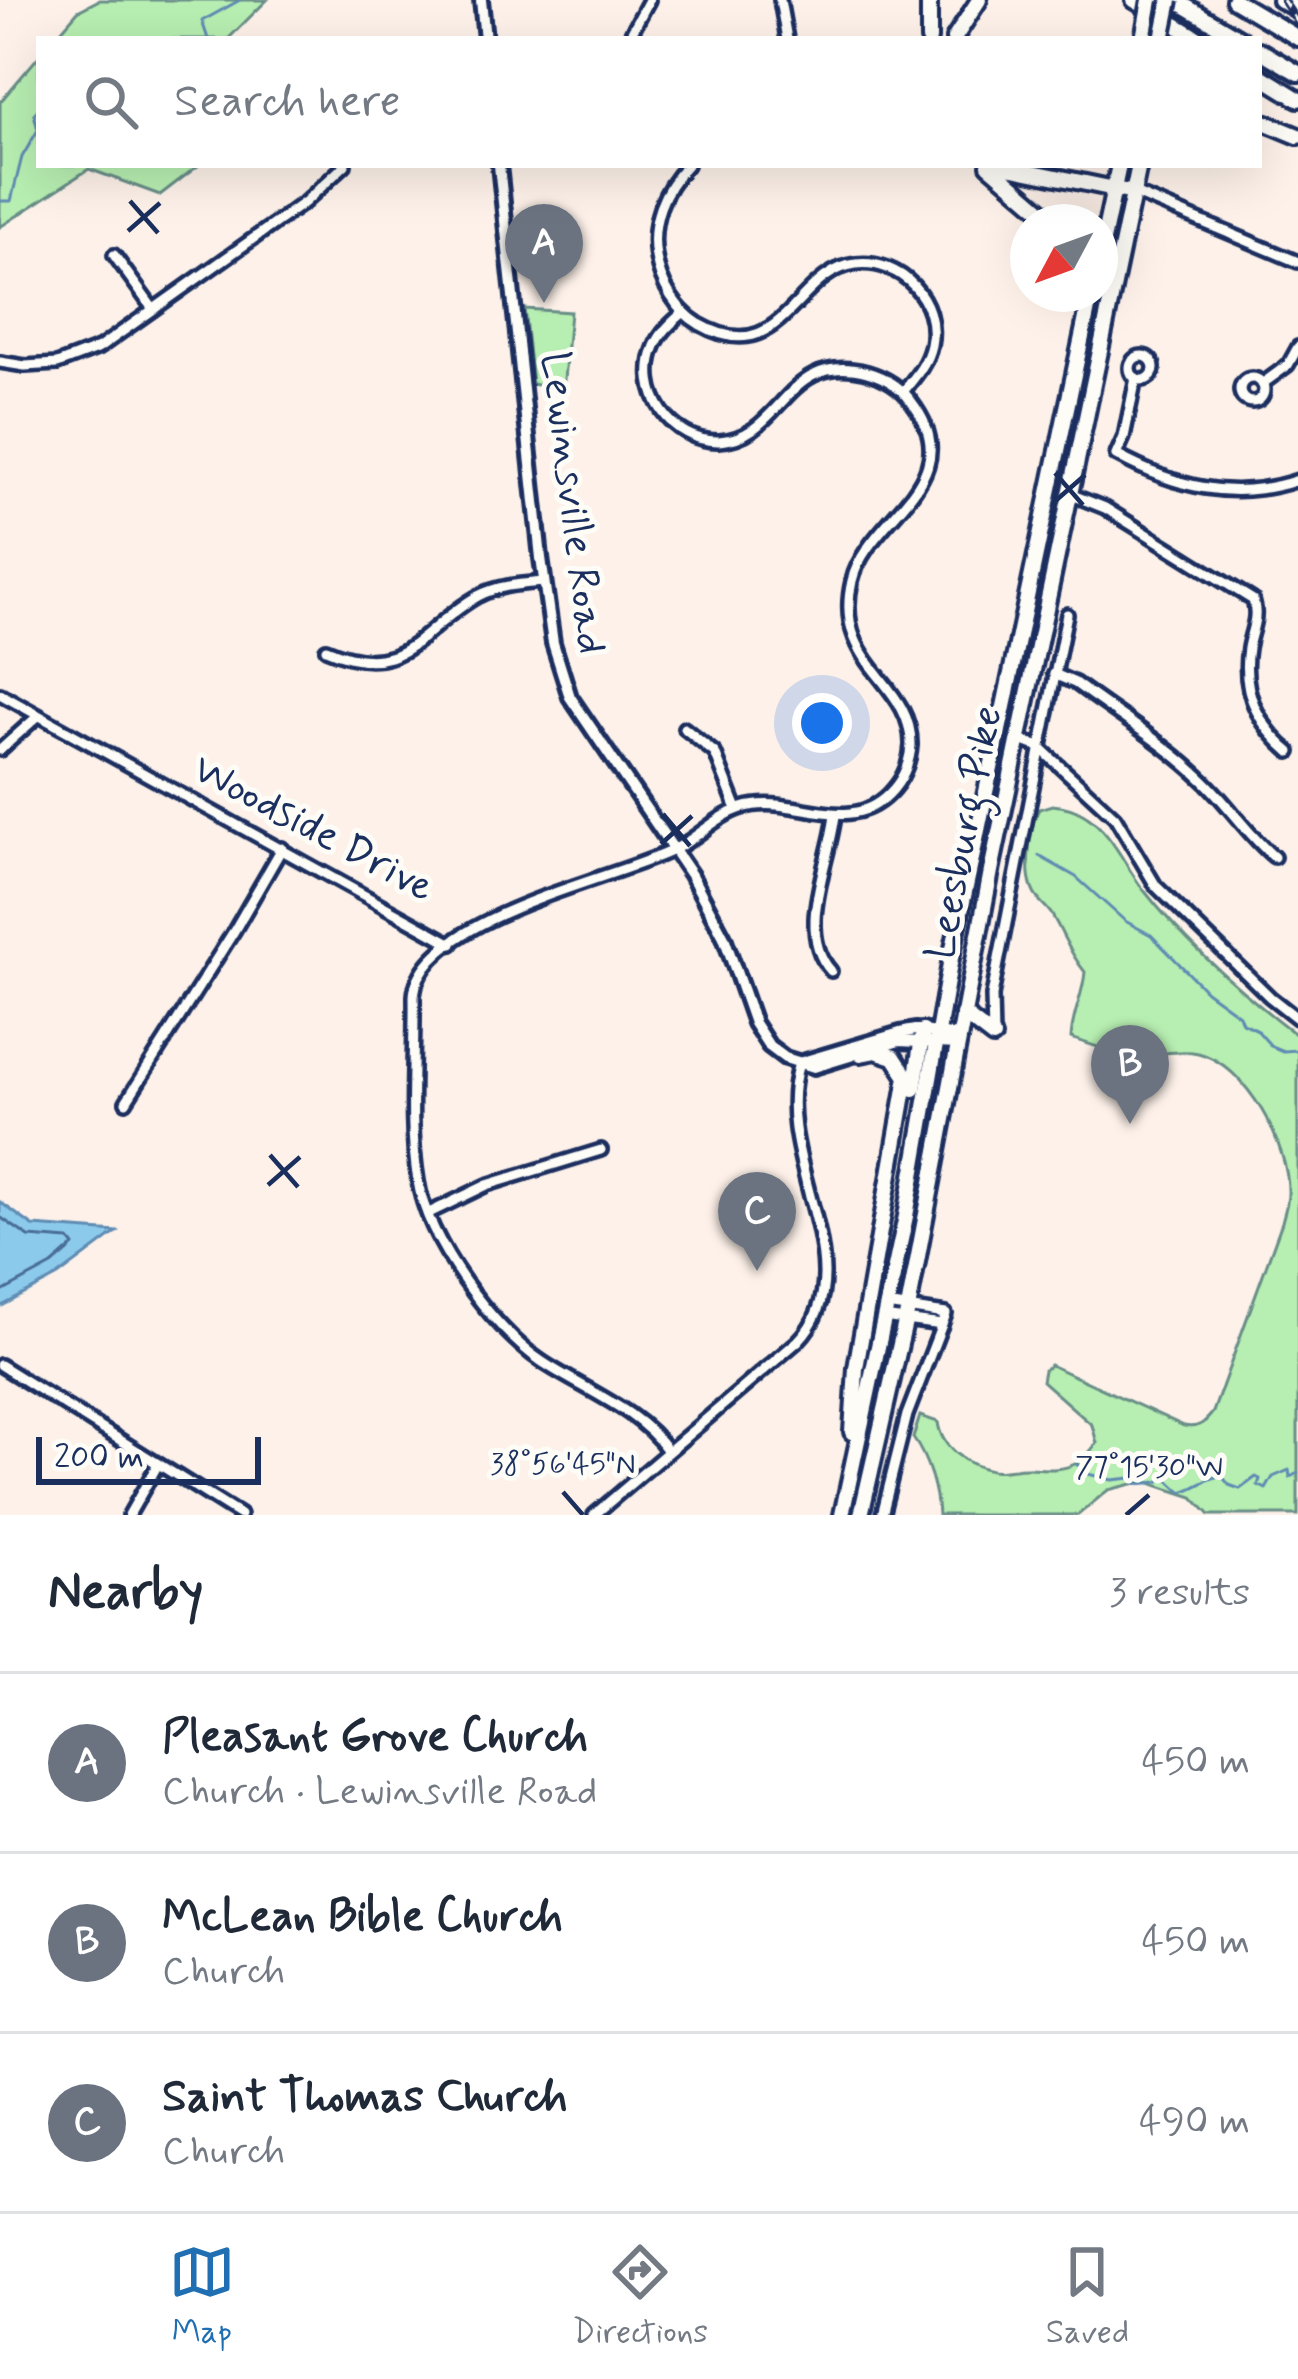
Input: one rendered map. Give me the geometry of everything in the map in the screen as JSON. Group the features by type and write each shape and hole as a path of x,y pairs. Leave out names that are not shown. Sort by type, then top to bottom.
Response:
{"highway":[{"path":"928,0 929,36"},
{"path":"956,36 979,0"},
{"path":"1163,36 1172,0 1235,36"},
{"path":"1234,0 1298,38"},
{"path":"1280,0 1298,10"},
{"path":"1138,1 1143,36"},
{"path":"1138,1 1194,36"},
{"path":"1262,52 1298,73"},
{"path":"1262,77 1298,99"},
{"path":"1262,121 1298,136"},
{"path":"992,168 1034,204"},
{"path":"1014,168 1134,193"},
{"path":"1111,204 1118,168"},
{"name":"Leesburg Pike","path":"861,1515 906,1315 962,1014 1138,168"},
{"name":"Leesburg Pike","path":"842,1515 885,1311 929,1036 1085,312"},
{"path":"962,1014 993,1037"},
{"path":"848,1485 856,1368 907,1077 894,1057 877,1051 861,1054"}],"main road":[{"path":"481,0 485,36"},
{"name":"Lewinsville Road","path":"500,168 544,582 564,683 674,850 724,937 758,1033 776,1052 799,1063"},
{"path":"799,1063 884,1036 958,1040"},
{"path":"799,1063 826,1065 929,1036"}],"street":[{"path":"630,36 649,0"},
{"path":"780,0 786,36"},
{"path":"0,362 41,366 99,348 305,202 340,168"},
{"path":"685,168 663,197 654,233 660,273 684,312 713,331 759,332 791,314 829,273 849,265 882,266 903,276 920,292 932,323 928,357 903,392"},
{"path":"1134,193 1298,262"},
{"path":"114,255 153,310"},
{"path":"684,312 655,345 650,380 669,420 700,439 731,440 754,430 789,392 821,373 846,369 870,373 903,392 924,424 928,450 925,475 914,497 860,560 851,586 849,612 859,650 905,714 910,754 902,778 887,796 868,809 835,815 777,804 737,809 715,752 684,728"},
{"path":"1262,384 1288,365 1298,347"},
{"path":"1136,378 1116,455 1166,480 1208,490 1264,490 1298,480"},
{"path":"1070,494 1105,508 1253,600 1257,612 1247,656 1249,693 1263,725 1290,752"},
{"path":"326,649 363,661 397,656 486,592 544,582"},
{"path":"993,1037 992,996 1067,614"},
{"path":"1054,674 1075,683 1190,768 1256,844 1274,857"},
{"name":"Woodside Drive","path":"0,694 452,944 504,912 674,850 737,809"},
{"path":"0,750 38,716"},
{"path":"1018,739 1039,747 1114,817 1160,891 1298,1019"},
{"path":"831,971 818,948 816,920 835,815"},
{"path":"126,1102 282,848"},
{"path":"452,944 419,973 415,988 417,1175 428,1213 462,1278 501,1328 547,1365 647,1427 668,1451"},
{"path":"594,1515 798,1341 820,1310 826,1265 792,1123 792,1088 799,1063"},
{"path":"428,1213 487,1185 601,1150"},
{"path":"882,1515 907,1415 944,1319 885,1311"},
{"path":"0,1365 240,1515"},
{"path":"129,1515 158,1464"}],"green space":[{"path":"99,0 267,0 231,36 57,36 78,11"},
{"path":"36,60 36,168 195,168 160,195 89,169 0,227 0,102"},
{"path":"524,309 570,312 563,391 532,384"},
{"path":"1052,805 1074,810 1095,823 1178,929 1236,986 1298,1036 1298,1515 1210,1515 1193,1497 1144,1481 1108,1490 1078,1515 938,1515 931,1475 913,1438 920,1416 938,1422 956,1454 991,1470 1066,1467 1083,1459 1097,1443 1092,1425 1042,1381 1050,1365 1184,1426 1204,1422 1213,1412 1287,1201 1282,1154 1262,1110 1233,1073 1216,1060 1191,1052 1124,1053 1071,1038 1085,972 1034,893 1029,874 1036,817 1039,809"}],"water":[{"path":"0,1202 33,1226 117,1232 58,1276 0,1307"}],"waterway":[{"path":"207,36 202,21 240,0"},
{"path":"36,112 36,122"},
{"path":"0,201 11,201 22,157 36,133"},
{"path":"1039,856 1076,877 1125,921 1151,935 1206,991 1271,1046 1298,1050"},
{"path":"1077,1465 1088,1474 1112,1480 1131,1478 1137,1484 1165,1477 1181,1492 1222,1476 1240,1489 1256,1477 1266,1489 1273,1477 1289,1470 1290,1477 1298,1473"}],"railway":[{"path":"1283,0 1298,23"}],"place":[{"name":"Pleasant Grove Church","path":"544,303"},
{"name":"McLean Bible Church","path":"1130,1124"},
{"name":"Saint Thomas Church","path":"757,1271"}]}
